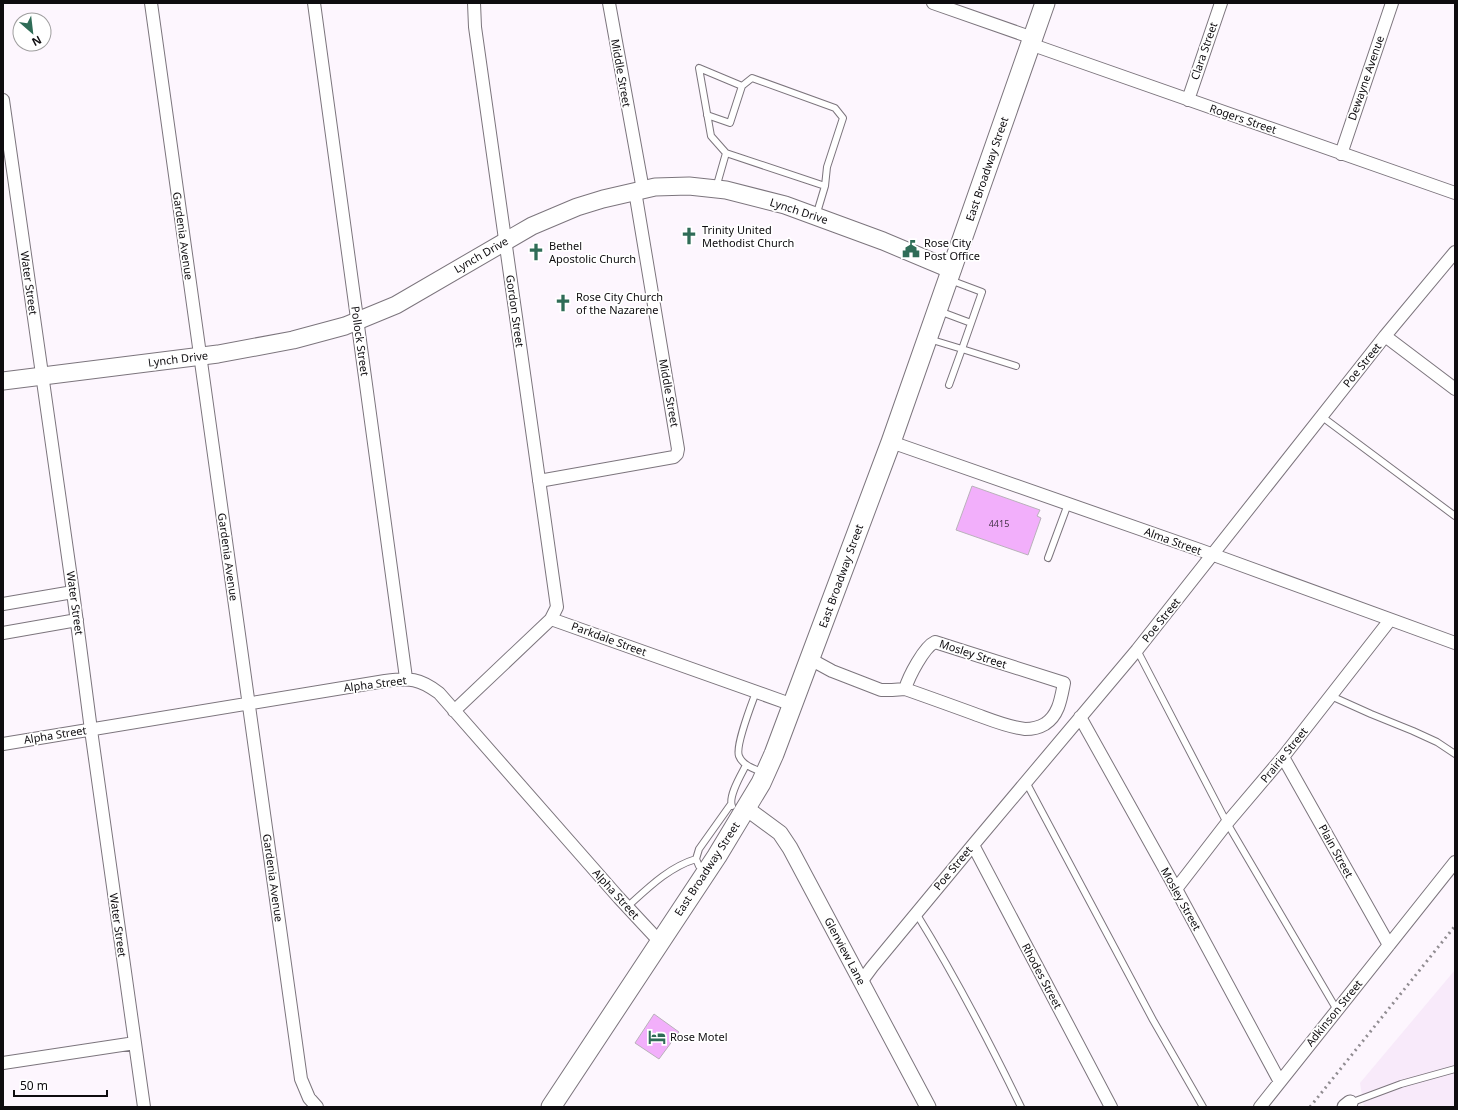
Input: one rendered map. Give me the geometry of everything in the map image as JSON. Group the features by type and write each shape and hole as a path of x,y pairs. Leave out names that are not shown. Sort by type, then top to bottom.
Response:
{"main road":[{"name":"East Broadway Street","path":"551,1107 660,942 701,866 739,809 765,774 793,705 891,442 1045,3"},
{"name":"Lynch Drive","path":"3,380 200,356 293,340 357,322 396,305 532,226 577,207 655,187 689,186 716,188 785,205 883,241 950,275"}],"street":[{"name":"Gardenia Avenue","path":"151,3 301,1079 312,1106"},
{"name":"Pollock Street","path":"314,3 406,678"},
{"name":"Gordon Street","path":"474,3 475,27 557,607 552,619"},
{"name":"Middle Street","path":"539,481 674,458 678,449 609,3"},
{"name":"Rogers Street","path":"933,3 1188,100 1455,193"},
{"name":"Clara Street","path":"1188,100 1221,3"},
{"name":"Dewayne Avenue","path":"1341,154 1392,3"},
{"name":"Water Street","path":"3,100 77,620 90,730 144,1107"},
{"name":"Poe Street","path":"861,982 916,913 1137,650 1213,556 1385,336 1454,255"},
{"path":"1385,336 1455,389"},
{"name":"Alma Street","path":"891,442 1455,643"},
{"path":"3,604 73,592"},
{"path":"454,711 552,619"},
{"name":"Parkdale Street","path":"552,619 793,705"},
{"path":"3,633 77,620"},
{"name":"Prairie Street","path":"1176,888 1227,822 1283,758 1390,620"},
{"name":"Mosley Street","path":"810,659 832,671 881,690 905,689 986,718 1026,729 1038,727 1049,721 1060,704 1064,683 939,642 935,642 931,644 917,663 908,679 905,689"},
{"name":"Alpha Street","path":"3,744 406,678 420,682 432,688 439,694 660,942"},
{"name":"Mosley Street","path":"1080,717 1176,888 1280,1082"},
{"name":"Plain Street","path":"1283,758 1389,945"},
{"name":"Glenview Lane","path":"739,809 780,833 790,848 928,1107"},
{"name":"Rhodes Street","path":"973,845 1111,1107"},
{"name":"Adkinson Street","path":"1260,1107 1455,862"},
{"path":"3,1064 135,1043"}],"lane":[{"path":"742,86 699,68 711,136 726,153 825,186"},
{"path":"707,115 730,123 742,86 752,78 835,108 843,118 827,167 825,186 816,216"},
{"path":"716,188 726,153"},
{"path":"950,275 982,292 950,385"},
{"path":"938,311 971,323"},
{"path":"928,338 1016,366"},
{"path":"1321,416 1455,516"},
{"path":"1048,558 1068,504"},
{"path":"1137,650 1227,822 1337,1010"},
{"path":"756,692 739,744 738,755 746,765 765,774"},
{"path":"1331,696 1414,731 1437,742 1455,754"},
{"path":"739,809 732,795 746,765"},
{"path":"1026,782 1153,1020 1203,1107"},
{"path":"627,906 678,866 701,866"},
{"path":"916,913 936,945 990,1044 1021,1107"},
{"path":"1348,1105 1401,1084 1455,1069"}],"shaded area":[{"path":"1455,970 1455,1107 1364,1107 1360,1083"}],"building":[{"path":"972,486 1040,510 1037,516 1041,518 1028,555 956,530"},
{"name":"Rose Motel","path":"654,1014 679,1032 659,1059 635,1043"}],"railway":[{"path":"1310,1107 1455,926"}],"place":[{"name":"Trinity United Methodist Church","path":"689,236"},
{"name":"Rose City Post Office","path":"911,249"},
{"name":"Bethel Apostolic Church","path":"536,252"},
{"name":"Rose City Church of the Nazarene","path":"563,303"},
{"name":"Rose Motel","path":"657,1037"}]}
